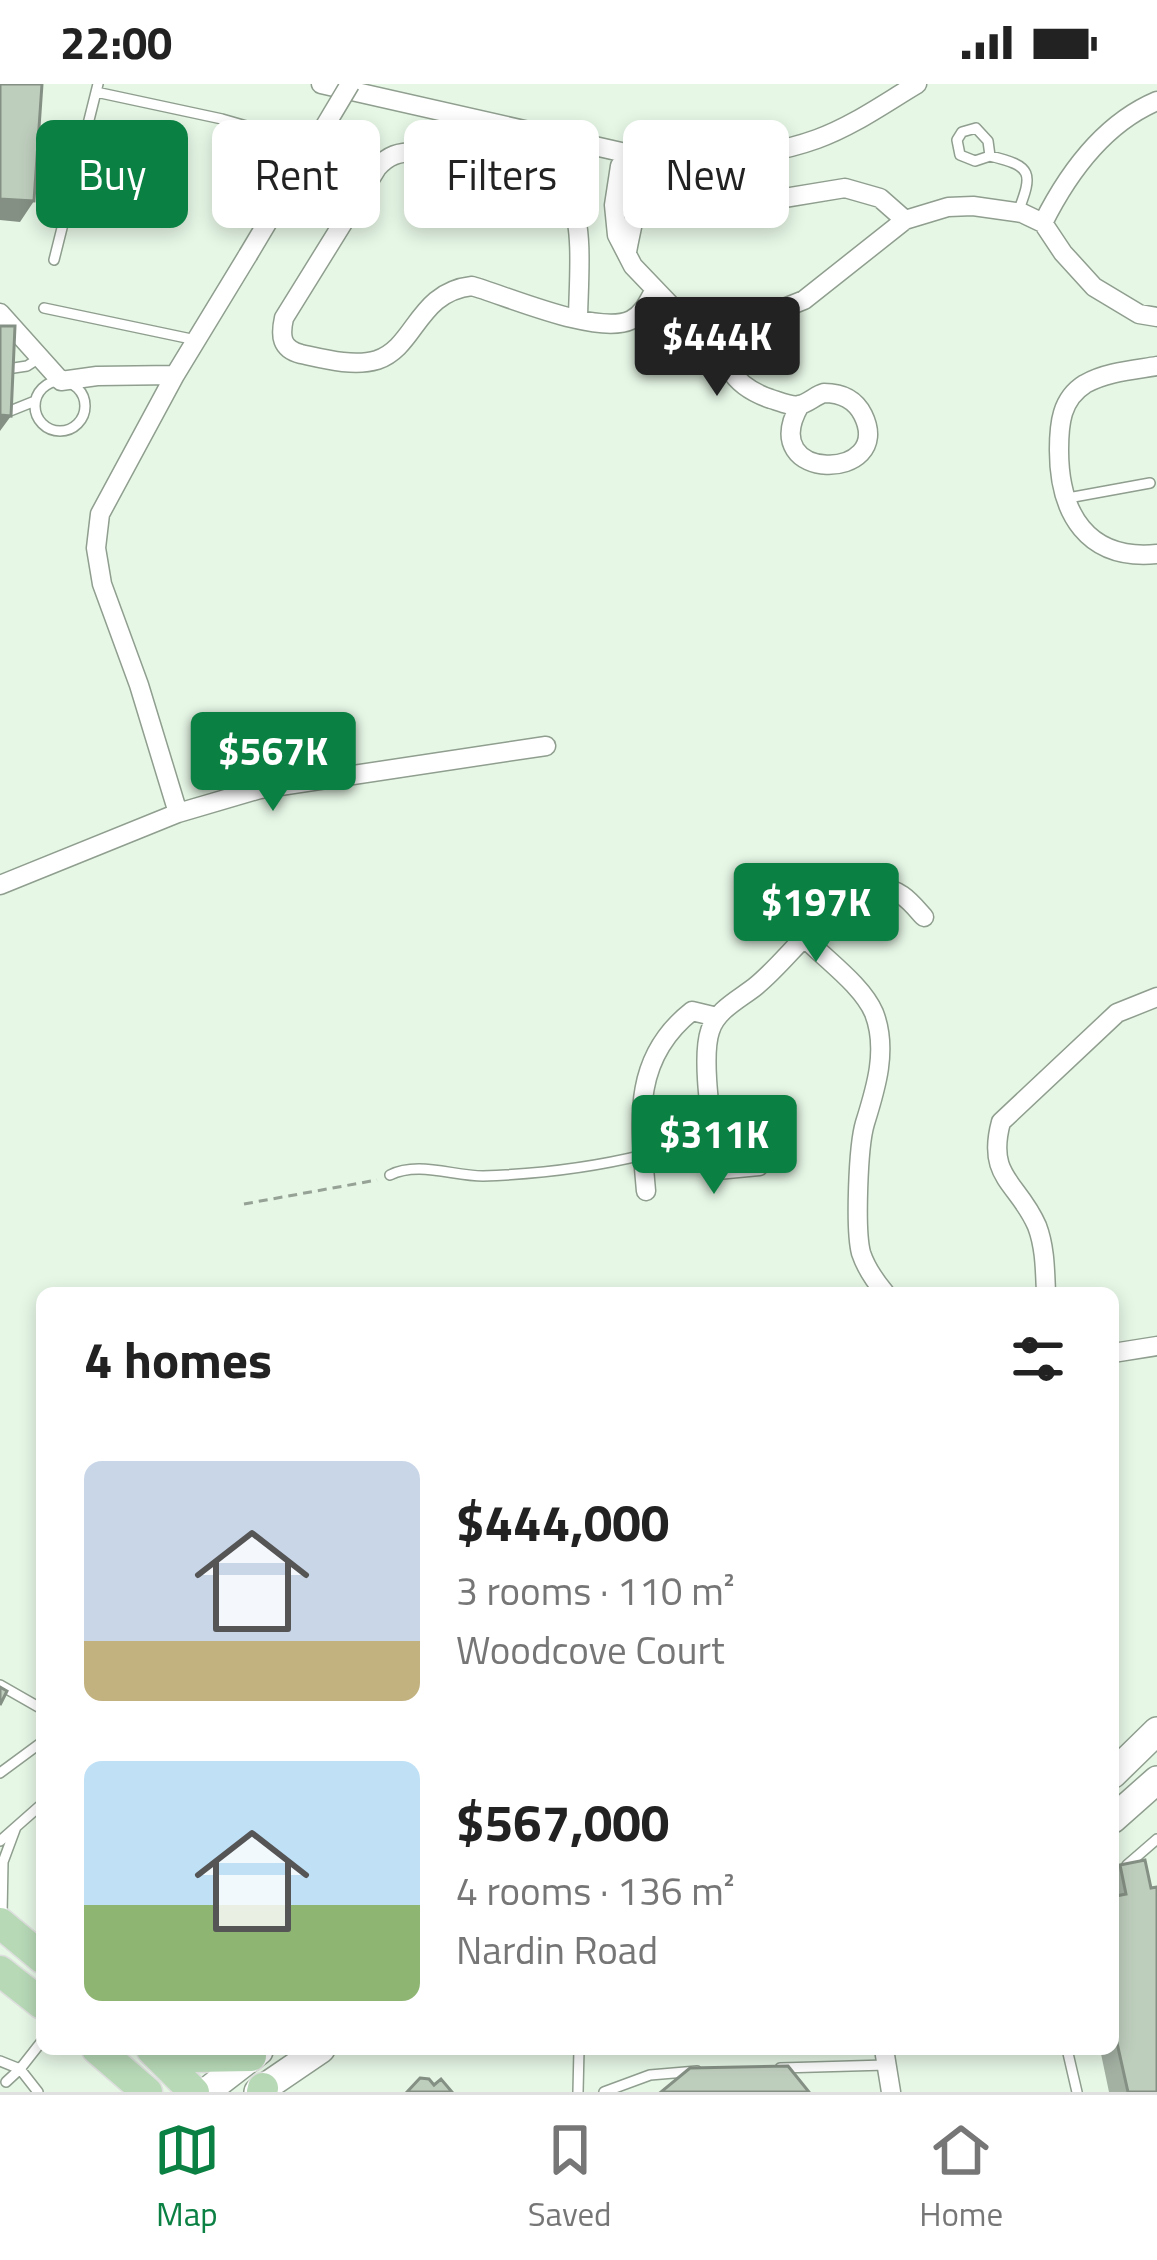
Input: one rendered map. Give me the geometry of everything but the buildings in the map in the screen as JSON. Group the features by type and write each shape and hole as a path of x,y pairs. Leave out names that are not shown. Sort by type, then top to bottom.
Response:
{"main road":[{"path":"2,1924 36,1953"},
{"path":"0,1971 36,1999"},
{"path":"105,2055 127,2092"},
{"path":"105,2055 147,2092"},
{"path":"157,2055 194,2092"},
{"path":"181,2055 218,2055"}],"street":[{"path":"321,84 623,152"},
{"path":"328,120 350,84"},
{"path":"789,146 818,139 917,84"},
{"path":"1043,223 1074,170 1098,142 1134,111 1157,101"},
{"path":"578,319 577,222 572,207 548,190 402,152 377,168 284,318 280,333 284,345 294,352 358,363 387,356 437,297 454,288 472,286 578,319 628,322 644,310 654,291"},
{"path":"789,197 845,188 880,198 905,220"},
{"path":"631,228 627,252 654,291 678,313 720,320 775,312 804,300 905,220 948,208 994,207 1043,223 1094,287 1139,314 1157,317"},
{"path":"178,813 102,584 96,548 100,514 175,375 264,228"},
{"path":"0,313 61,381 175,375"},
{"path":"720,320 726,368 738,382 776,401 800,405 824,392 852,400 861,410 866,430 854,458 824,467 807,461 792,438 800,405"},
{"path":"1157,366 1107,375 1083,385 1068,400 1060,419 1063,499 1075,521 1112,549 1131,556 1157,554"},
{"path":"0,885 178,813 287,784 546,746"},
{"path":"712,1110 707,1048 717,1017 758,985 834,911 879,889 898,892 925,917"},
{"path":"805,938 868,1002 880,1035 872,1106 864,1127 859,1216 862,1255 881,1287"},
{"path":"1046,1287 1037,1228 997,1164 1001,1122 1117,1013 1157,997"},
{"path":"646,1191 639,1110 648,1065 660,1044 692,1011 717,1017"},
{"path":"1119,1352 1157,1346"},
{"path":"1119,1768 1157,1731"},
{"path":"1119,1814 1157,1780"},
{"path":"206,2092 253,2055"},
{"path":"261,2091 312,2055"},
{"path":"885,2057 891,2092"}],"lane":[{"path":"54,260 97,88 229,120"},
{"path":"990,156 1022,166 1028,173 1029,184 1018,212"},
{"path":"44,308 196,340"},
{"path":"0,370 27,367 41,356"},
{"path":"61,381 75,387 84,399 84,414 75,427 61,432 46,428 36,416 35,401 44,386 61,381"},
{"path":"0,415 35,401"},
{"path":"1063,499 1150,483"},
{"path":"391,1175 403,1169 476,1176 537,1174 643,1155"},
{"path":"0,1685 36,1706"},
{"path":"0,1773 36,1746"},
{"path":"0,1841 36,1809"},
{"path":"2,1924 3,1862 16,1827"},
{"path":"1119,1868 1157,1840"},
{"path":"1127,1865 1142,1869"},
{"path":"6,2082 36,2049"},
{"path":"578,2092 579,2055"},
{"path":"1068,2055 1077,2092"},
{"path":"775,2068 885,2057"},
{"path":"0,2061 20,2069 34,2090"},
{"path":"604,2092 650,2075 711,2070"}],"path":[{"path":"244,1204 391,1175"}]}
